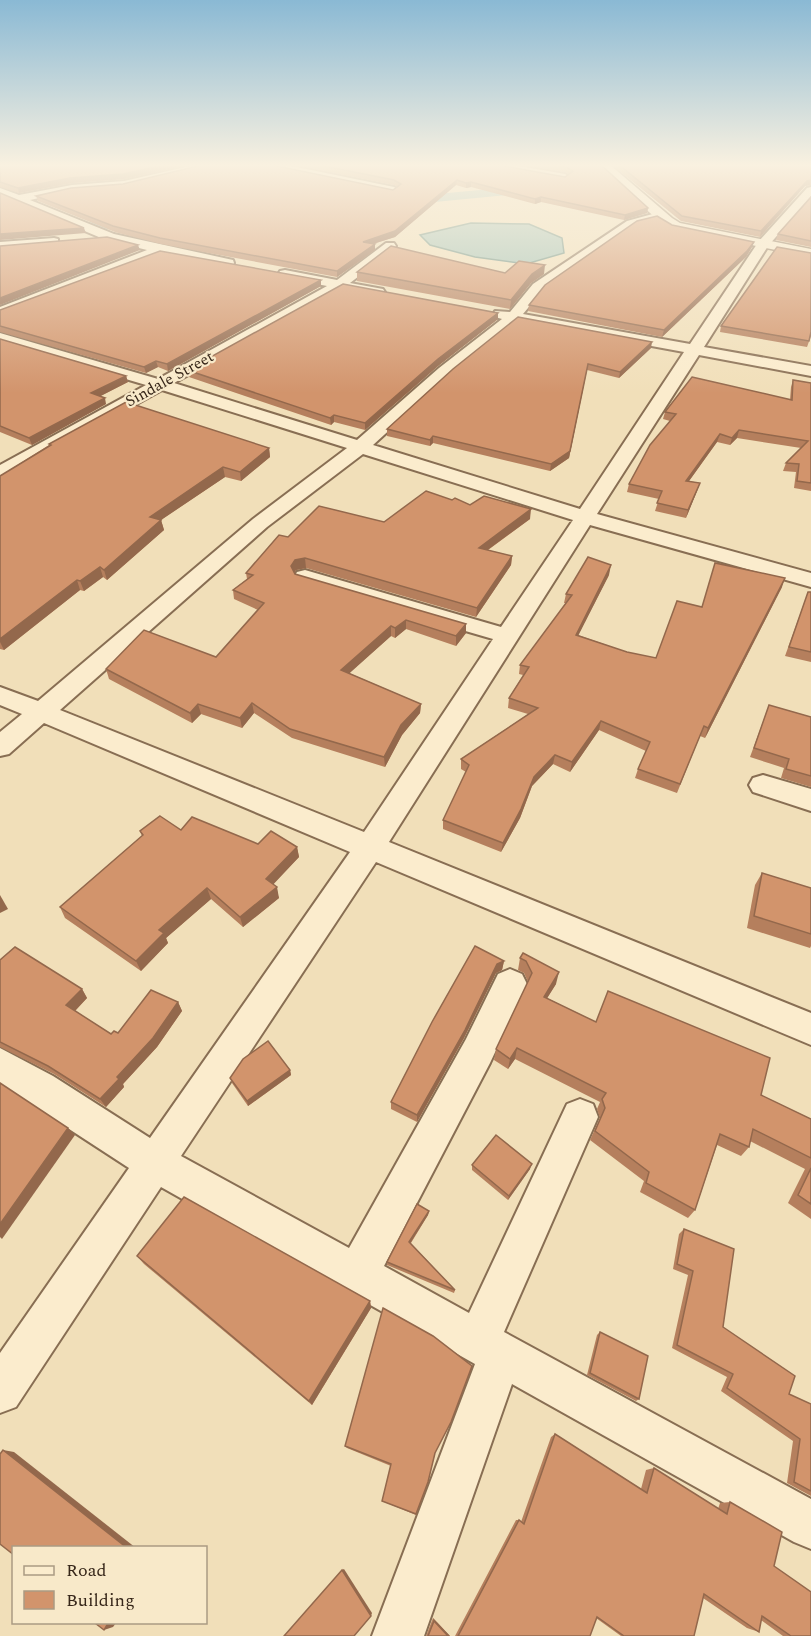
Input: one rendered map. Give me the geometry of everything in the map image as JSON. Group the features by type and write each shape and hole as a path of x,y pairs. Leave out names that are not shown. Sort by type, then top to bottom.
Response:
{"street":[{"path":"0,246 67,240"},
{"path":"123,240 238,265"},
{"path":"0,747 260,523 360,447 446,371 514,316 538,287 605,240"},
{"path":"745,240 811,253"},
{"path":"0,1391 370,847 766,240"},
{"name":"Sindale Street","path":"0,473 339,285 390,246"},
{"path":"0,312 160,250"},
{"path":"272,272 397,295"},
{"path":"491,312 811,371"},
{"path":"0,337 159,384 584,517 811,580"},
{"path":"305,577 507,636"},
{"path":"0,695 811,1029"},
{"path":"764,785 811,800"},
{"path":"357,1275 478,1051 510,984"},
{"path":"0,1065 40,1088 155,1163 811,1525"},
{"path":"398,1636 489,1348 580,1117"}],"water":[{"path":"425,240 562,240 564,253 526,264 475,257 430,245"}],"building":[{"path":"67,240 120,240 138,245 0,298 0,246"},
{"path":"173,240 368,240 363,242 375,244 337,271"},
{"path":"609,240 754,242 664,330 529,305 545,285"},
{"path":"391,246 505,273 519,261 545,265 532,274 511,300 357,272"},
{"path":"777,247 811,253 809,341 721,326"},
{"path":"160,251 321,280 167,364 156,361 144,367 0,326 0,310"},
{"path":"343,284 498,313 438,359 365,423 334,415 330,418 187,370"},
{"path":"518,317 652,342 620,372 588,364 570,451 551,464 433,436 430,440 387,429 453,369"},
{"path":"0,339 126,376 91,393 105,398 29,438 0,426"},
{"path":"692,377 792,400 793,380 811,383 811,483 797,481 799,464 786,463 808,441 739,430 732,438 720,434 686,481 700,483 688,510 657,503 662,491 629,484 650,445 676,414 665,412"},
{"path":"126,402 269,448 240,472 223,467 150,517 161,520 104,570 100,567 80,581 77,580 0,639 0,476 51,445 49,444"},
{"path":"426,491 452,500 455,498 470,505 484,496 531,509 479,548 512,556 477,608 305,558 295,560 291,566 295,574 466,624 456,636 406,620 395,628 391,626 341,670 421,704 401,725 384,757 290,729 252,703 240,718 198,704 190,713 106,669 144,630 216,657 264,603 233,590 253,575 246,573 279,535 288,537 319,506 384,522"},
{"path":"588,557 611,565 576,635 627,652 656,658 677,601 702,607 715,563 785,578 708,728 704,726 680,784 638,769 650,742 601,721 572,762 555,755 534,777 521,809 503,843 443,820 469,765 461,759 538,708 509,698 529,667 520,665 572,595 566,594"},
{"path":"808,592 811,592 811,652 789,647"},
{"path":"769,705 811,717 811,776 786,769 789,759 754,748"},
{"path":"160,816 181,830 192,817 258,844 271,831 297,847 266,879 277,887 240,917 207,888 159,930 164,933 136,961 60,907 143,835 140,831"},
{"path":"762,873 811,888 811,934 754,916"},
{"path":"475,946 504,961 497,964 465,1030 417,1115 391,1102 432,1022"},
{"path":"15,947 82,989 66,1005 111,1034 114,1031 118,1033 151,990 178,1002 153,1038 100,1099 48,1066 0,1042 0,960"},
{"path":"523,953 559,972 544,997 596,1022 608,991 770,1058 761,1095 811,1119 811,1158 753,1129 749,1147 720,1134 695,1210 646,1183 649,1172 595,1131 605,1108 602,1099 606,1093 517,1048 510,1059 496,1049 532,973 526,961 520,958"},
{"path":"268,1041 290,1070 247,1101 230,1078 243,1059"},
{"path":"0,1083 68,1128 0,1224"},
{"path":"496,1135 532,1164 509,1196 472,1165"},
{"path":"811,1168 811,1204 798,1195"},
{"path":"184,1197 370,1301 309,1401 137,1256"},
{"path":"417,1204 429,1211 409,1242 455,1290 387,1262"},
{"path":"684,1229 734,1249 723,1327 795,1376 789,1394 811,1404 811,1491 794,1482 800,1439 727,1388 733,1374 677,1345 693,1271 677,1264"},
{"path":"383,1308 433,1336 472,1366 451,1422 435,1453 428,1482 416,1514 382,1501 391,1464 345,1446"},
{"path":"600,1332 648,1356 639,1399 590,1373"},
{"path":"555,1434 647,1493 654,1468 727,1514 730,1502 782,1532 774,1566 811,1592 811,1636 791,1636 762,1616 759,1632 704,1594 694,1636 624,1636 597,1617 590,1636 458,1636 519,1520 524,1524"},
{"path":"3,1450 124,1546 12,1546 12,1553 0,1544 0,1454"},
{"path":"342,1570 371,1616 354,1636 284,1636"},
{"path":"434,1621 448,1636 428,1636"},
{"path":"96,1624 107,1624 104,1630"}]}
